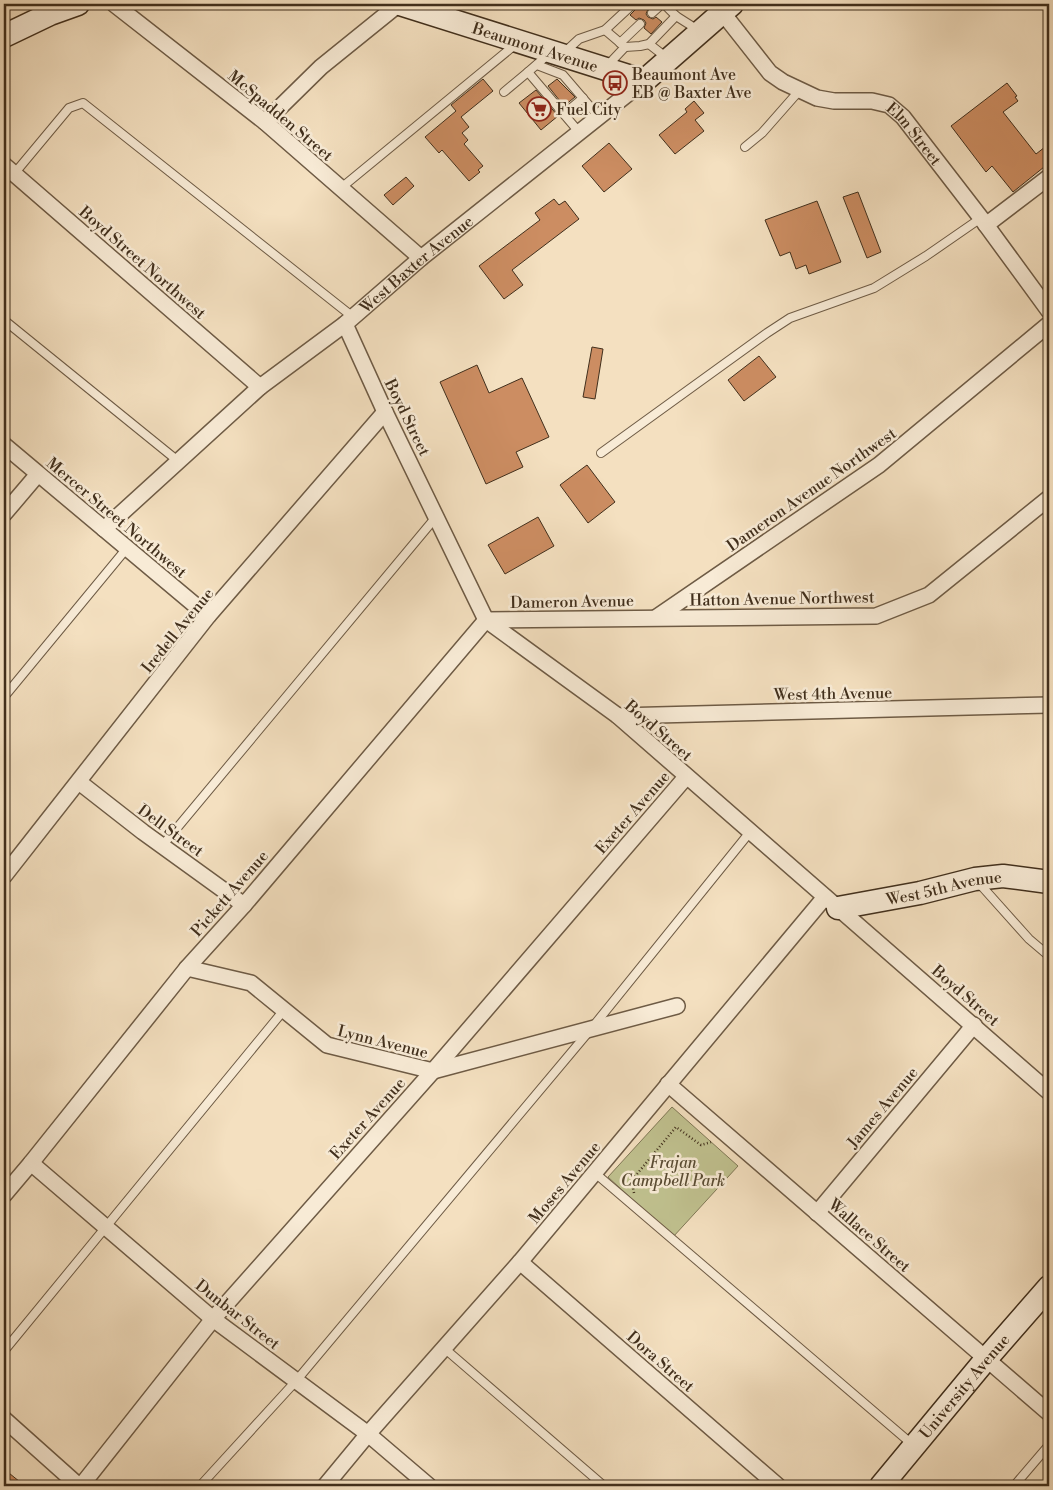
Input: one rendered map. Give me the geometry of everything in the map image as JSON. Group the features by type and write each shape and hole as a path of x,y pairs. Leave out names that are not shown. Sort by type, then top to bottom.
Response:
{"street":[{"path":"4,36 50,14 78,4"},
{"name":"McSpadden Street","path":"114,4 266,122 421,258"},
{"path":"266,122 321,67 399,4"},
{"name":"Beaumont Avenue","path":"399,4 519,42 550,57 604,68 644,81"},
{"name":"West Baxter Avenue","path":"104,529 260,386 349,320 421,258 644,81 723,7"},
{"name":"Elm Street","path":"723,7 770,73 798,91 817,98 834,101 872,101 889,105 903,117 1049,311"},
{"name":"Boyd Street Northwest","path":"7,169 260,386"},
{"path":"983,222 1049,177"},
{"name":"Boyd Street","path":"349,320 385,412 486,620 618,716 1049,1092"},
{"name":"Dameron Avenue Northwest","path":"658,617 879,465 1049,324"},
{"name":"Iredell Avenue","path":"4,876 208,616 385,412"},
{"name":"Mercer Street Northwest","path":"4,445 208,616"},
{"path":"4,514 38,474"},
{"name":"Hatton Avenue Northwest","path":"658,617 876,616 928,595 1049,498"},
{"name":"Dameron Avenue","path":"486,620 658,617"},
{"name":"Pickett Avenue","path":"4,1195 187,968 244,905 486,620"},
{"name":"West 4th Avenue","path":"618,716 1049,705"},
{"name":"Exeter Avenue","path":"80,1486 213,1318 433,1071 686,777"},
{"name":"Dell Street","path":"79,782 162,846 244,905"},
{"name":"West 5th Avenue","path":"832,902 920,892 975,879 1002,876 1049,882"},
{"name":"Moses Avenue","path":"326,1486 368,1434 520,1262 668,1084 832,902"},
{"name":"Lynn Avenue","path":"187,968 251,983 327,1045 433,1071 677,1006"},
{"name":"James Avenue","path":"817,1212 974,1025"},
{"name":"Wallace Street","path":"668,1084 1049,1413"},
{"name":"Dunbar Street","path":"31,1163 213,1318 368,1434 428,1486"},
{"name":"Dora Street","path":"520,1262 778,1486"},
{"name":"University Avenue","path":"881,1486 1049,1286"},
{"path":"4,1419 80,1486"}],"lane":[{"path":"504,92 528,72 579,39 605,30 633,4"},
{"path":"652,13 663,4 676,16 699,31"},
{"path":"605,30 623,45 640,46 649,44 676,16"},
{"path":"604,68 640,24"},
{"path":"341,188 519,42"},
{"path":"649,44 668,60"},
{"path":"550,57 598,117"},
{"path":"528,72 580,132"},
{"path":"745,147 762,133 798,91"},
{"path":"564,114 583,98"},
{"path":"7,169 69,108 83,102 349,320"},
{"path":"601,453 790,318 874,288 983,222"},
{"path":"4,320 178,461"},
{"path":"162,846 436,517"},
{"path":"4,698 127,548"},
{"path":"200,1486 296,1381 591,1029 750,832"},
{"path":"975,879 1029,939 1049,956"},
{"path":"4,1351 284,1010"},
{"path":"595,1173 914,1446"},
{"path":"444,1348 604,1486"},
{"path":"1014,1486 1049,1445"}],"path":[{"path":"628,1202 634,1194 632,1180 676,1126 701,1145 711,1142"},
{"path":"18,1481 20,1486"}],"green space":[{"name":"Frajan Campbell Park","path":"672,1107 738,1166 673,1237 608,1177"}],"building":[{"path":"639,4 648,9 646,14 648,17 653,19 656,17 662,22 651,34 644,28 646,23 644,20 639,18 636,20 630,15"},
{"path":"483,79 493,91 461,117 469,127 462,133 468,140 464,144 483,166 478,170 480,172 469,181 442,150 439,153 425,137 456,111 451,105"},
{"name":"Fuel City","path":"557,79 575,97 564,106 548,86"},
{"path":"1007,83 1017,96 1015,97 1018,101 1003,112 1036,154 1045,147 1049,153 1049,163 1013,192 992,166 986,172 951,126"},
{"name":"Fuel City","path":"536,90 558,116 541,130 519,103"},
{"path":"694,101 704,113 695,120 704,131 675,154 659,135 687,112 685,109"},
{"path":"609,143 632,169 604,192 582,166"},
{"path":"406,177 414,186 393,205 384,195"},
{"path":"858,192 881,252 867,258 843,197"},
{"path":"554,199 559,205 565,201 579,219 512,270 523,285 504,299 479,266 540,220 535,213"},
{"path":"817,201 841,262 809,274 806,265 796,269 790,252 780,256 765,220"},
{"path":"592,347 603,349 595,399 583,397"},
{"path":"759,356 776,377 744,401 728,380"},
{"path":"477,365 489,393 522,378 549,437 516,452 523,467 486,484 440,382"},
{"path":"587,465 615,502 588,523 560,485"},
{"path":"538,517 554,546 505,574 488,545"},
{"path":"4,1469 25,1486 4,1486"}],"place":[{"name":"Beaumont Ave EB @ Baxter Ave","path":"615,83"},
{"name":"Fuel City","path":"539,109"}]}
